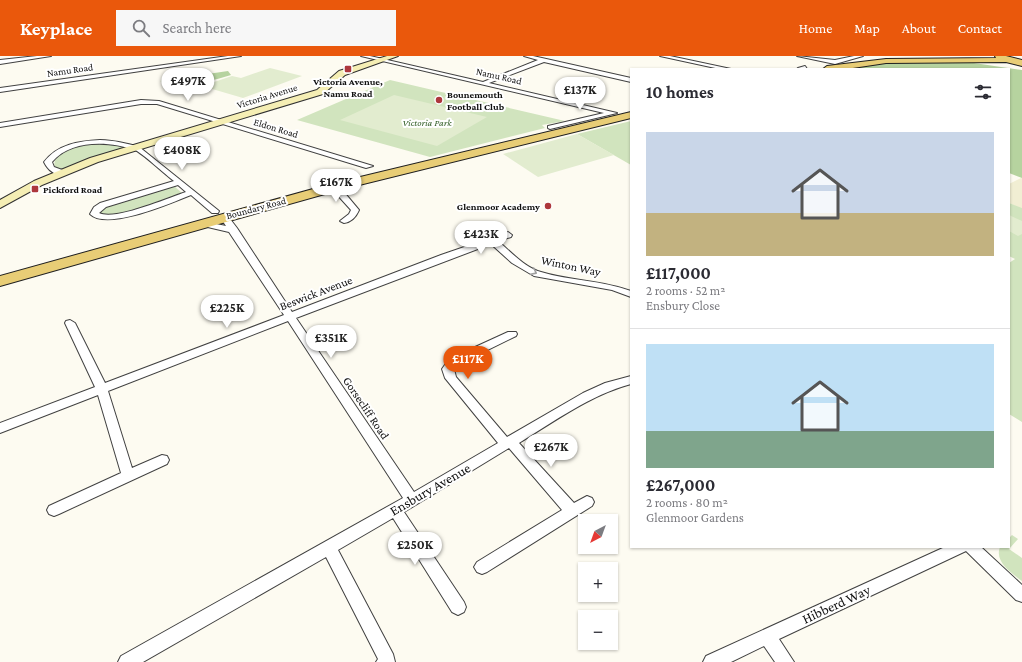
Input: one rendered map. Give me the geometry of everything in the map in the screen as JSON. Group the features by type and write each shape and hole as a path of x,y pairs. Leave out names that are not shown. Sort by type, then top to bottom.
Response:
{"main road":[{"path":"834,68 886,61 1002,58 1022,63"},
{"name":"Boundary Road","path":"0,280 202,223 225,220 335,187 630,115"}],"street":[{"path":"0,62 48,56"},
{"path":"192,56 205,61"},
{"name":"Namu Road","path":"0,90 238,56"},
{"name":"Namu Road","path":"363,56 484,82 614,113 550,127"},
{"name":"Victoria Avenue","path":"0,206 38,183 62,173 134,148 320,92 342,73 394,56"},
{"path":"526,56 630,80"},
{"path":"484,82 552,56"},
{"path":"662,56 723,68"},
{"path":"799,56 835,62 861,56"},
{"name":"Eldon Road","path":"0,125 142,102 157,102 369,166 358,172"},
{"path":"62,173 51,168 48,162 55,154 86,143 105,141 120,142 134,148 192,192 225,220"},
{"path":"179,182 103,205 97,209 94,214 103,218 117,217 192,192"},
{"path":"335,187 355,210 353,215 344,221"},
{"name":"Gorsecliff Road","path":"225,220 412,500"},
{"name":"Beswick Avenue","path":"0,428 463,250 508,235"},
{"name":"Winton Way","path":"492,240 515,261 537,274 614,288 630,294"},
{"path":"70,323 102,389 128,476"},
{"path":"512,334 453,362 448,369 451,378 508,443 572,511"},
{"name":"Ensbury Avenue","path":"127,662 395,510 587,396 609,386 630,380"},
{"path":"54,510 162,460"},
{"path":"482,567 587,502"},
{"path":"395,510 458,607"},
{"path":"328,548 387,660 385,662"},
{"name":"Hibberd Way","path":"712,662 958,548"},
{"path":"972,548 1022,595"},
{"path":"767,636 785,662"}],"shaded area":[{"path":"1022,178 1022,209 1010,203 1010,184"}],"green space":[{"path":"931,61 974,63 1008,68 851,68 884,63"},
{"path":"270,68 302,76 243,98 202,86 232,76 241,78"},
{"path":"1010,68 1022,70 1022,178 1010,173"},
{"path":"228,71 231,75 196,83 178,84 160,81"},
{"name":"Victoria Park","path":"390,80 565,121 542,125 545,128 430,157 297,120"},
{"path":"394,95 487,117 437,146 340,120"},
{"path":"630,121 630,164 577,134"},
{"path":"577,134 614,155 538,177 503,154"},
{"path":"106,143 125,147 60,170 54,166 55,160 60,155 72,149 86,145"},
{"path":"173,185 183,194 122,214 99,214 100,210 105,206"},
{"path":"1010,203 1022,208 1022,422 1010,415 1010,262 1015,259 1010,256"},
{"path":"1010,215 1022,221 1022,234 1018,236 1010,232"},
{"path":"1012,535 1018,539 1010,548 1010,537"},
{"path":"1000,548 1010,548 1009,549 1022,558 1022,581 1005,567 1000,558"}],"place":[{"name":"Victoria Avenue, Namu Road","path":"348,69"},
{"name":"Bounemouth Football Club","path":"439,100"},
{"name":"Pickford Road","path":"35,189"},
{"name":"Glenmoor Academy","path":"548,206"}]}
